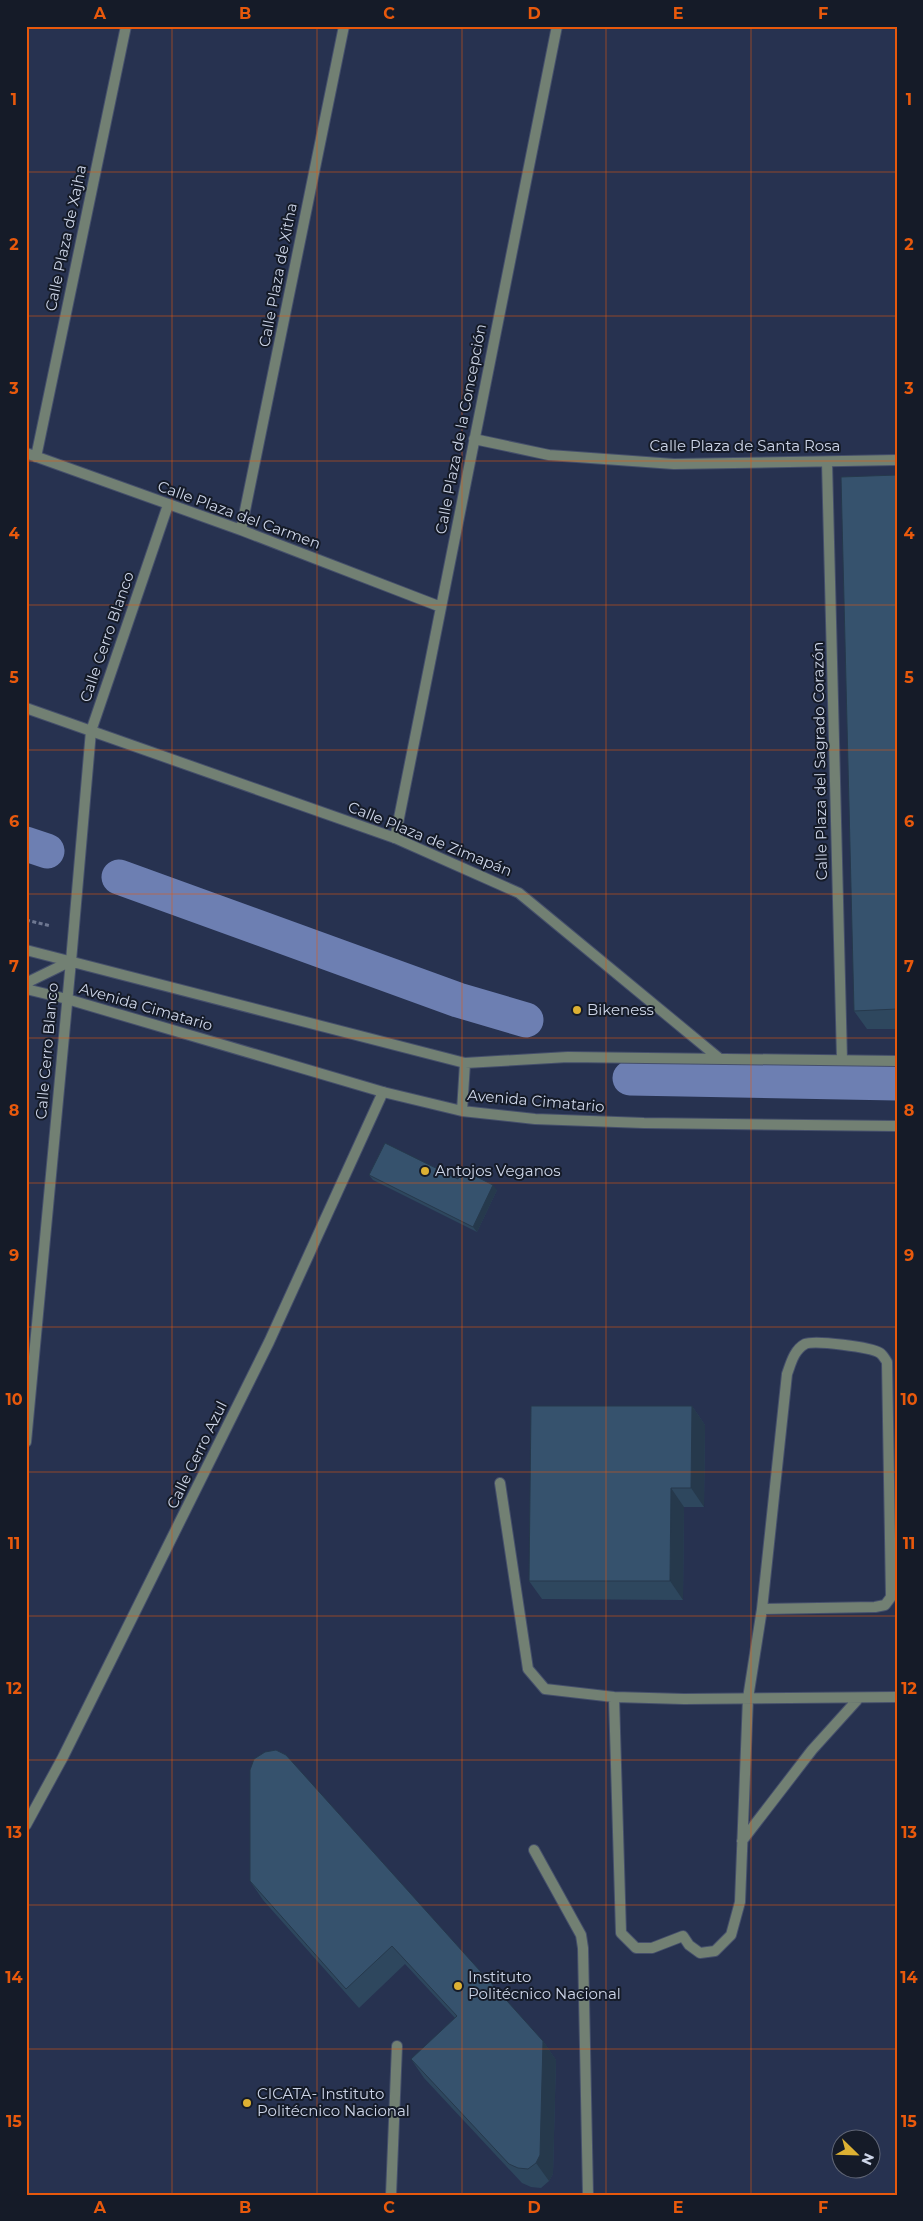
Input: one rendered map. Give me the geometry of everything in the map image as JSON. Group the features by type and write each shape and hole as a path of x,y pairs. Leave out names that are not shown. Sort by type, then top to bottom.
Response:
{"street":[{"name":"Calle Plaza de Xajha","path":"31,455 126,26"},
{"name":"Calle Plaza de Xitha","path":"242,530 344,26"},
{"name":"Calle Plaza de la Concepción","path":"395,838 557,26"},
{"name":"Calle Plaza de Santa Rosa","path":"474,439 549,454 674,464 897,460"},
{"name":"Calle Plaza del Carmen","path":"31,455 242,530 441,607"},
{"name":"Calle Plaza del Sagrado Corazón","path":"827,462 842,1060"},
{"name":"Calle Cerro Blanco","path":"26,1442 91,731 168,505"},
{"name":"Calle Plaza de Zimapán","path":"26,708 395,838 519,893 720,1059"},
{"name":"Avenida Cimatario","path":"26,950 465,1064 568,1057 897,1061"},
{"name":"Calle Cerro Blanco","path":"26,983 71,961"},
{"name":"Avenida Cimatario","path":"26,990 67,999 382,1092 462,1110 535,1119 644,1123 897,1126"},
{"path":"462,1110 465,1064"},
{"name":"Calle Cerro Azul","path":"26,1825 63,1757 269,1342 382,1092"},
{"path":"614,1697 621,1933 636,1948 652,1948 682,1936 689,1945 700,1953 715,1951 730,1935 740,1902 748,1698 762,1609 787,1374 792,1358 806,1344 815,1342 872,1350 880,1353 887,1362 890,1597 885,1605 875,1607 762,1609"},
{"path":"500,1483 528,1669 545,1689 614,1697 897,1697"},
{"path":"742,1841 812,1750 859,1698"},
{"path":"534,1850 581,1936 583,1948 588,2195"},
{"path":"391,2195 397,2046"}],"path":[{"path":"26,920 52,927"}],"building":[{"path":"897,475 897,1009 854,1011 841,477"},
{"path":"385,1143 458,1179 463,1170 493,1185 473,1227 369,1175"},
{"path":"531,1406 692,1406 691,1488 671,1488 670,1581 529,1581"},
{"name":"Instituto Politécnico Nacional","path":"276,1750 286,1755 543,2041 540,2155 536,2163 528,2169 518,2168 509,2164 411,2059 457,2016 392,1946 346,1989 250,1881 250,1770 254,1759 265,1752"}],"waterway":[{"path":"26,844 47,851"},
{"path":"119,877 458,1000 526,1020"},
{"path":"630,1078 897,1083"}],"place":[{"name":"Bikeness","path":"577,1010"},
{"name":"Antojos Veganos","path":"425,1171"},
{"name":"Instituto Politécnico Nacional","path":"458,1986"},
{"name":"CICATA- Instituto Politécnico Nacional","path":"247,2103"}]}
